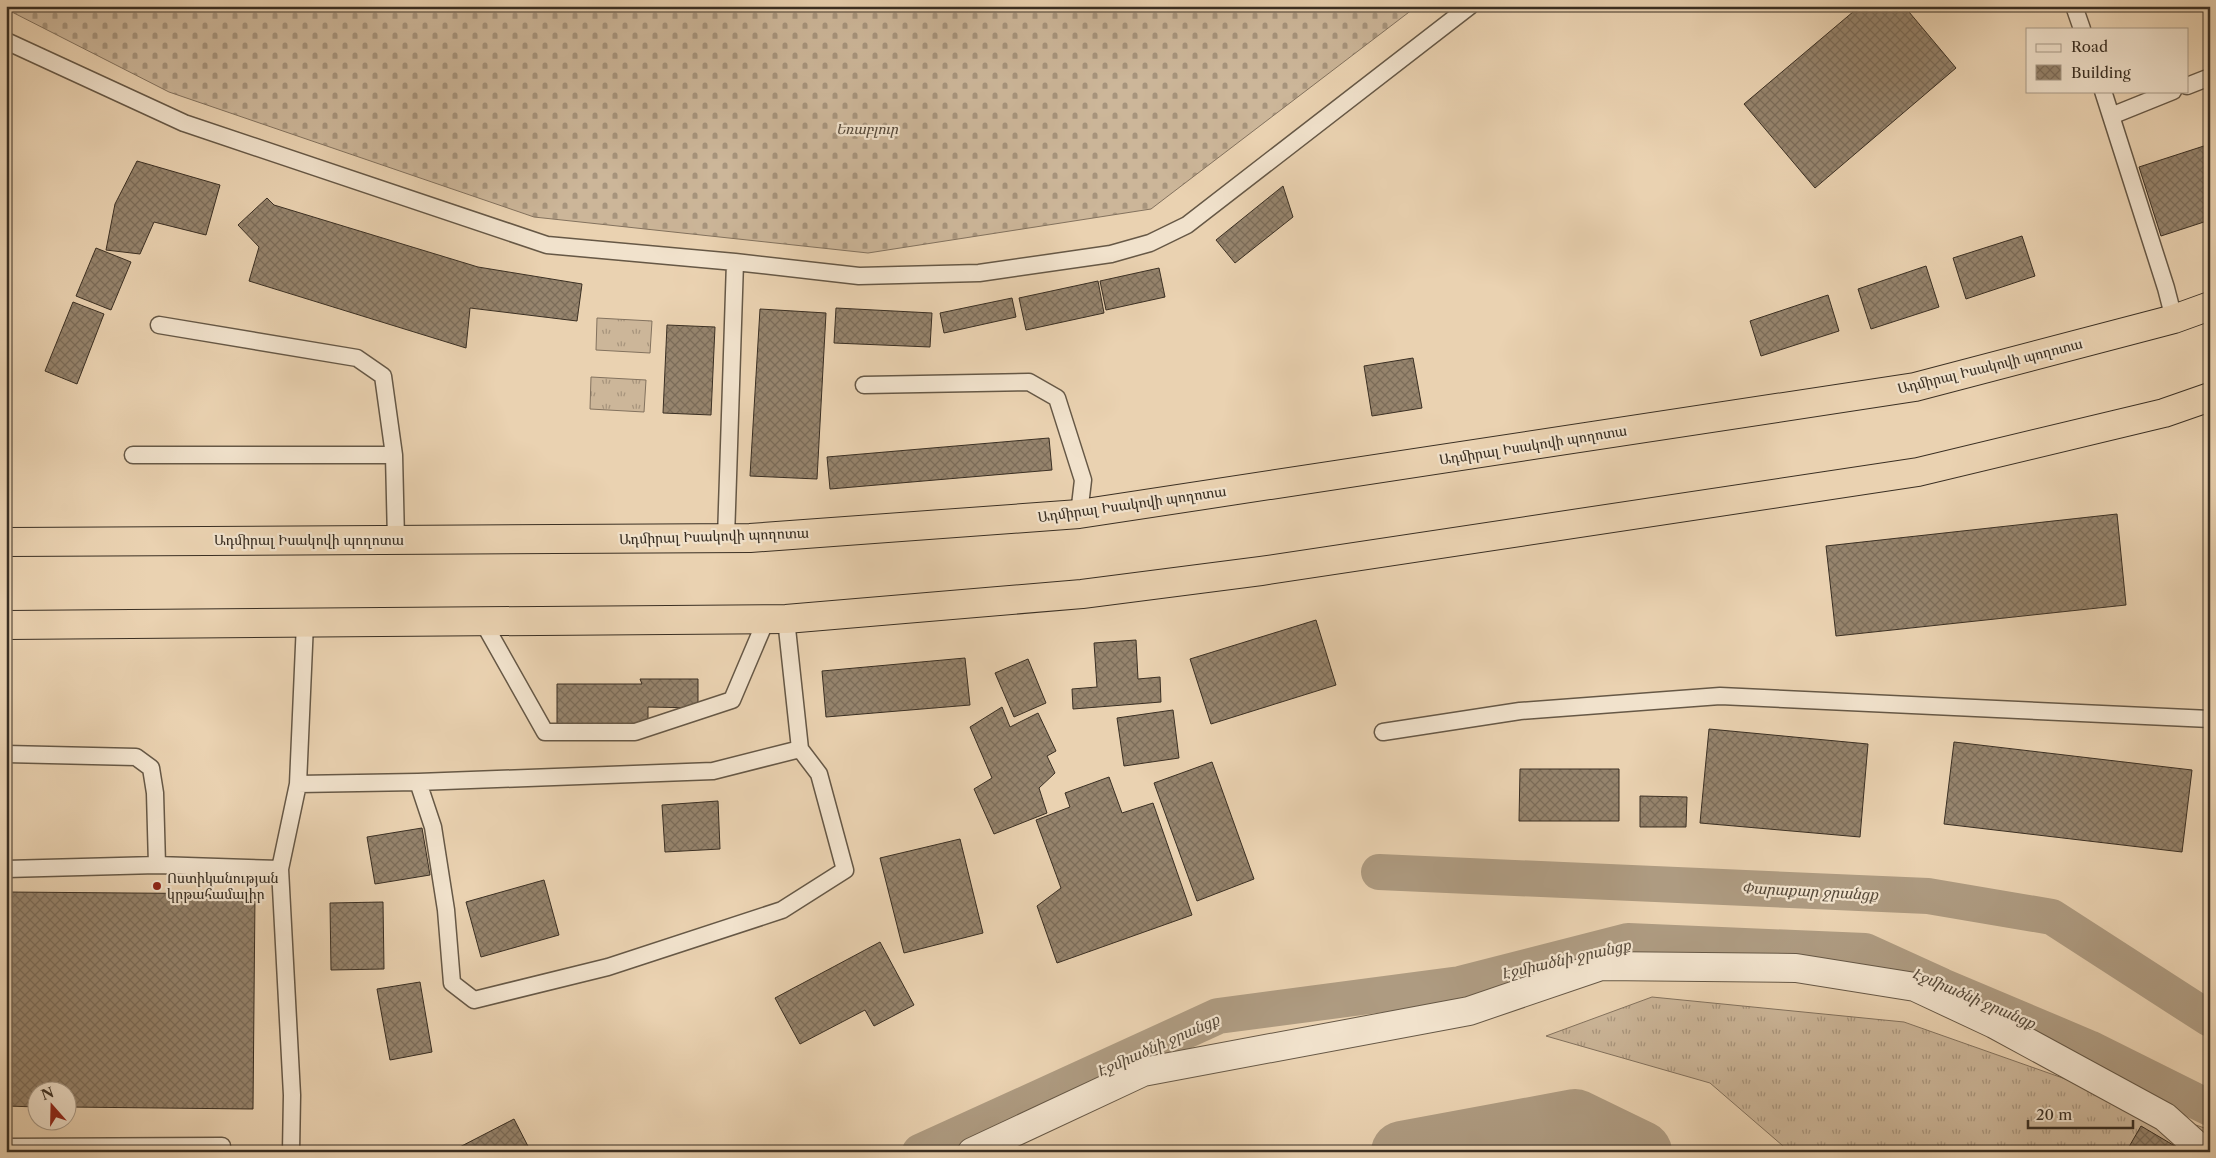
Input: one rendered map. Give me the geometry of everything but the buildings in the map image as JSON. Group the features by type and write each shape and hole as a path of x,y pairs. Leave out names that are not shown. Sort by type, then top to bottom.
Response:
{"highway":[{"name":"Ադմիրալ Իսակովի պողոտա","path":"6,542 726,538 1079,514 1915,387 2174,319 2210,306"},
{"path":"6,625 776,619 1082,594 1242,573 1918,472 2164,413 2210,397"}],"street":[{"path":"972,1152 1143,1072 1469,1011 1601,966 1796,968 1914,987 1994,1024 2165,1117 2204,1152"}],"lane":[{"path":"6,41 184,123 547,245 735,262 858,276 979,273 1111,254 1150,243 1187,225 1470,6"},
{"path":"2074,6 2082,28"},
{"path":"2188,86 2210,77"},
{"path":"2103,92 2174,319"},
{"path":"2111,116 2171,92"},
{"path":"726,538 735,262"},
{"path":"159,325 357,358 383,376 394,455 396,540"},
{"path":"864,385 1029,382 1057,398 1083,480 1079,514"},
{"path":"132,455 394,455"},
{"path":"483,622 545,732 635,732 732,700 776,619"},
{"path":"418,782 433,827 446,910 452,983 474,1000 608,967 782,910 845,870 819,774 800,749 776,619"},
{"path":"291,1152 292,1095 280,869 298,784 306,623"},
{"path":"1383,732 1520,711 1720,696 2210,719"},
{"path":"298,784 418,782 713,771 800,749"},
{"path":"6,754 136,757 151,768 154,792 157,865"},
{"path":"6,869 157,865 280,869"},
{"path":"6,1147 222,1146"}],"green space":[{"name":"Եռաբլուր","path":"6,6 1417,6 1151,209 868,253 534,217 169,92 6,9"},
{"path":"597,318 652,321 650,353 596,350"},
{"path":"591,377 646,380 644,412 590,409"},
{"path":"1652,997 1904,1022 2210,1130 2210,1152 1790,1152 1710,1083 1546,1036"}],"waterway":[{"name":"Փարաքար ջրանցք","path":"1379,872 1928,896 2052,917 2210,1019"},
{"name":"Էջմիածնի ջրանցք","path":"920,1152 1218,1016 1460,984 1628,941 1865,951 1942,986 2089,1048 2210,1108"},
{"path":"1402,1152 1575,1120 1641,1152"}],"place":[{"name":"Ոստիկանության կրթահամալիր","path":"157,886"}]}
